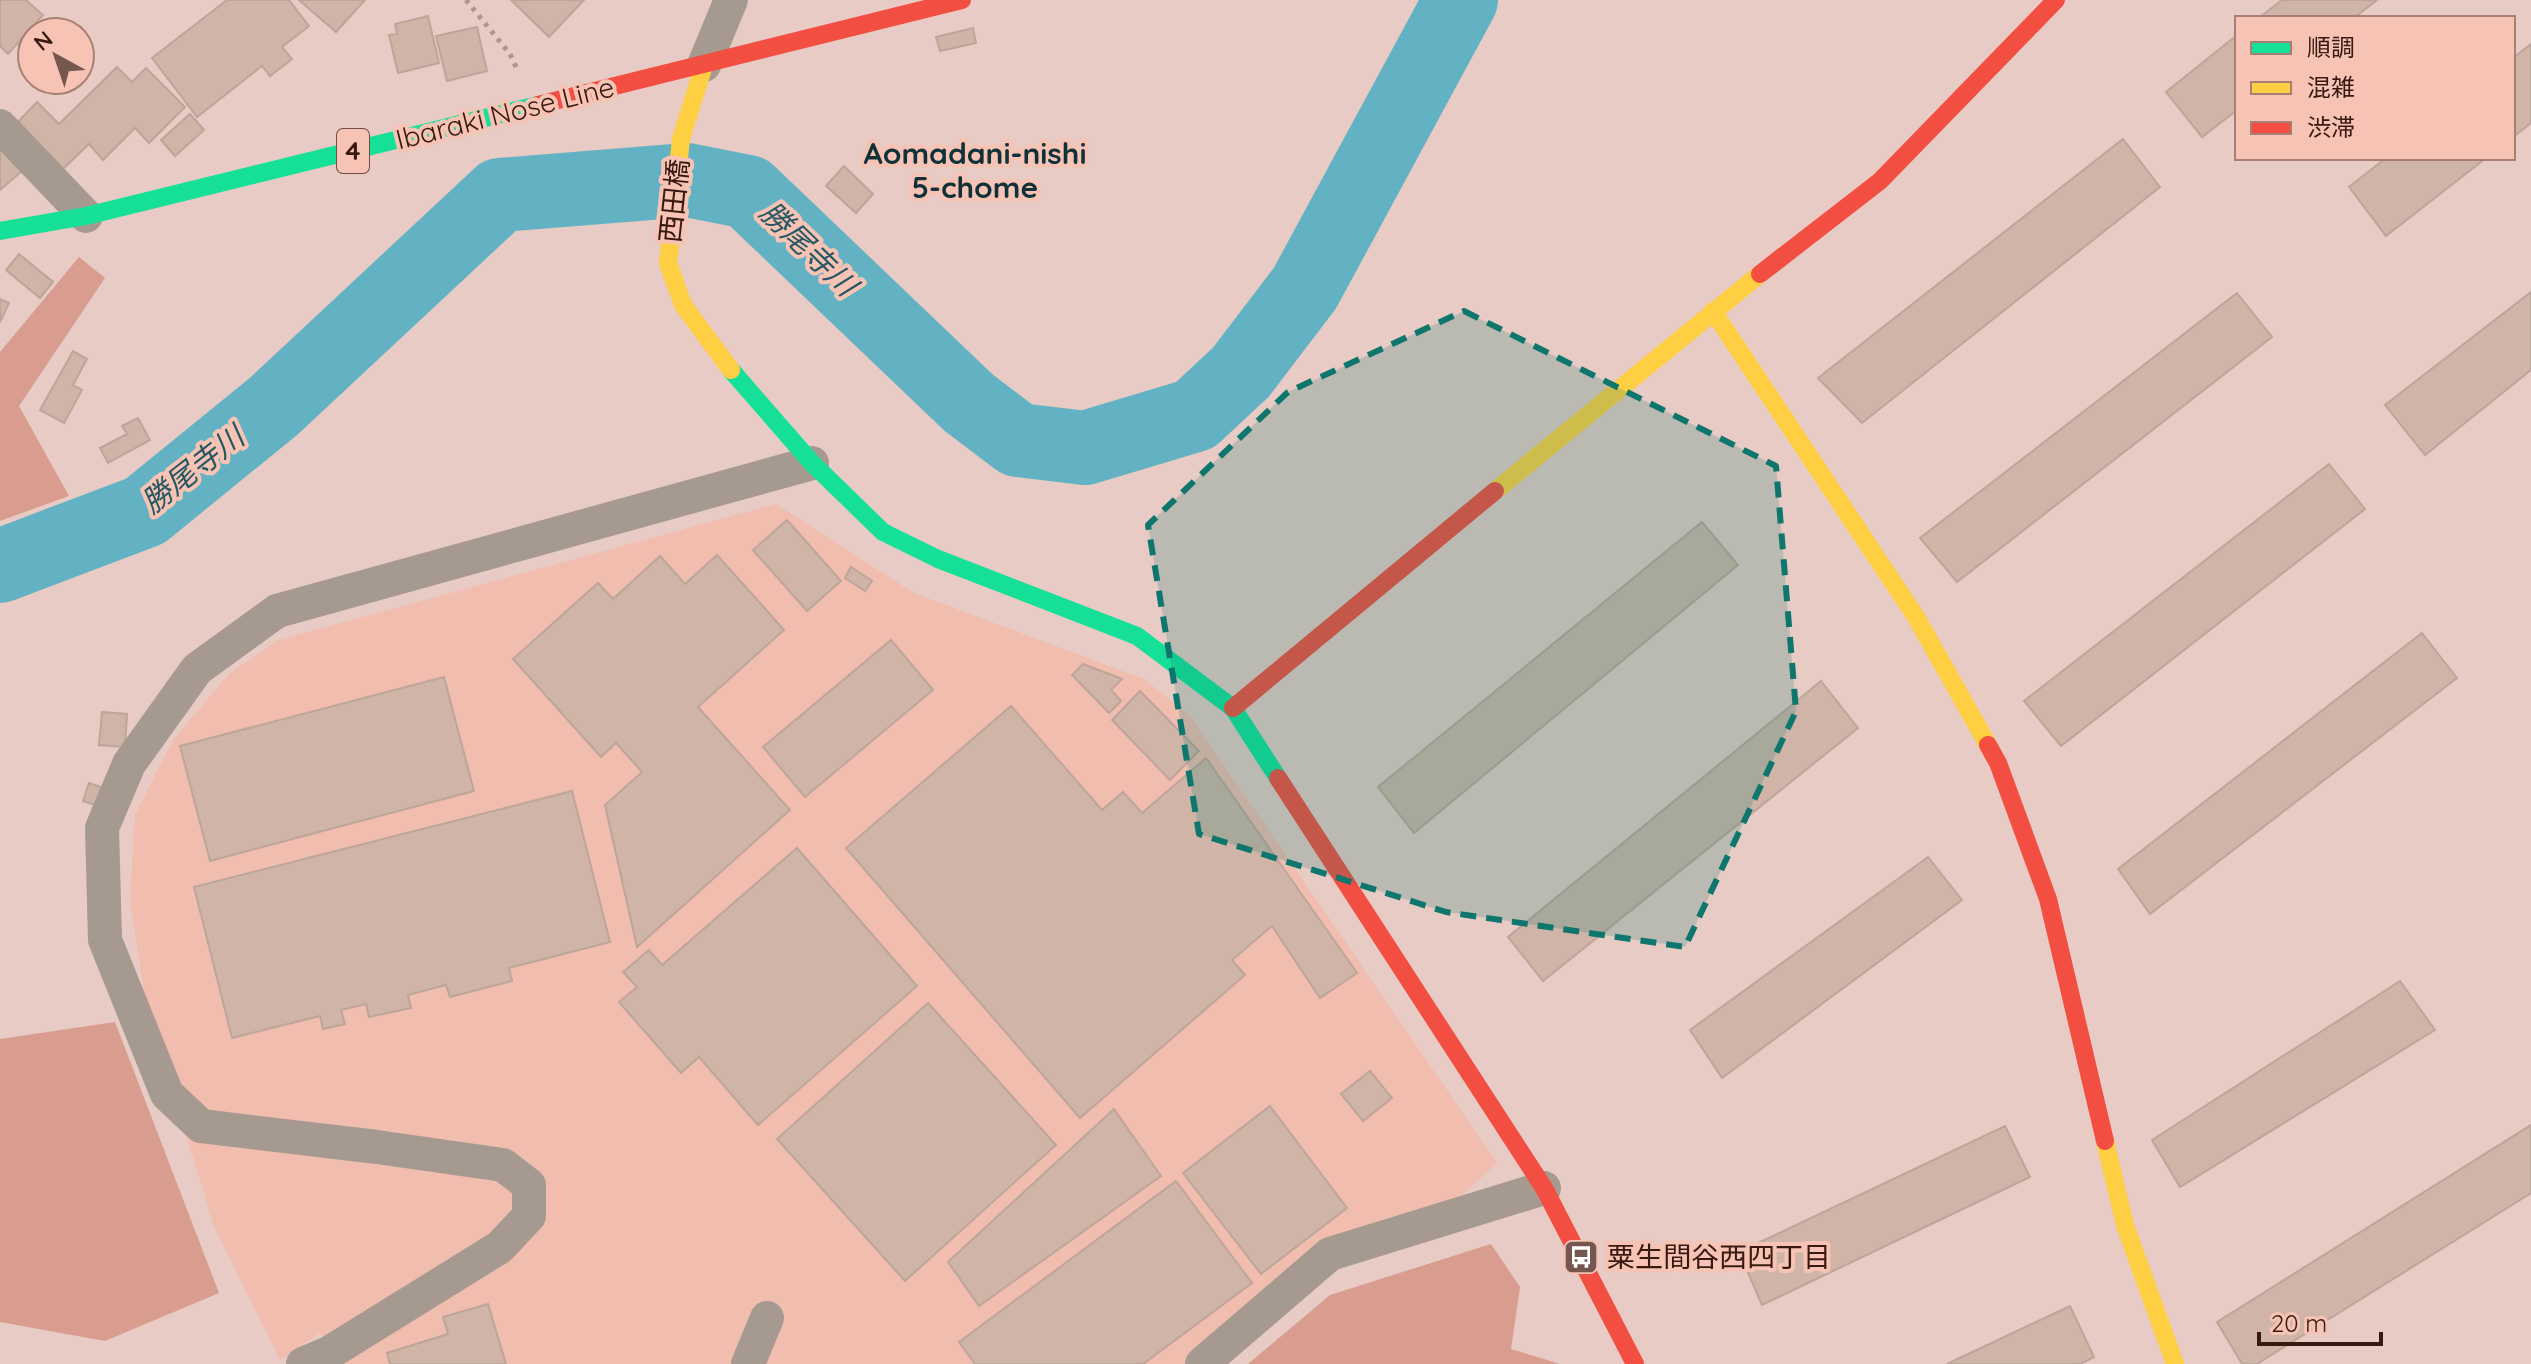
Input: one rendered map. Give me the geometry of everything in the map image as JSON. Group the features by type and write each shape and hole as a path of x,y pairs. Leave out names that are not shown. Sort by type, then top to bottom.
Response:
{"street":[{"path":"704,65 731,0"},
{"name":"Ibaraki Nose Line","path":"0,231 86,216 962,0"},
{"path":"1233,708 1713,311 1880,181 2056,0"},
{"name":"西田橋","path":"704,65 681,139 668,263 683,305 719,356 812,463"},
{"path":"0,126 86,216"},
{"path":"1713,311 1916,617 1998,763 2048,899 2125,1225 2175,1364"},
{"path":"303,1364 329,1353 500,1247 529,1216 529,1185 503,1165 201,1126 167,1094 105,940 102,828 129,764 197,669 277,611 812,463 883,532 938,559 1137,636 1233,708 1544,1188 1635,1364"},
{"path":"1202,1364 1330,1254 1544,1188"},
{"path":"748,1364 767,1318"}],"path":[{"path":"466,0 510,54 517,68"}],"highlighted area":[{"path":"1464,311 1776,466 1796,711 1685,947 1446,912 1199,834 1148,525 1288,392"}],"shaded area":[{"path":"79,257 105,278 19,406 69,496 0,521 0,352"},
{"path":"776,504 914,593 1144,679 1191,717 1497,1163 1462,1195 1327,1245 1185,1364 339,1364 320,1333 280,1360 214,1227 145,998 130,900 135,815 173,740 229,674 278,640"},
{"path":"115,1022 219,1293 105,1341 0,1322 0,1039"},
{"path":"1491,1244 1520,1287 1511,1349 1560,1364 1248,1364 1330,1295"}],"building":[{"path":"0,0 26,0 43,15 16,16 16,45 8,54 0,46"},
{"path":"227,0 289,0 309,26 282,47 292,59 270,76 262,66 197,117 152,58"},
{"path":"299,0 365,0 336,32"},
{"path":"511,0 584,0 549,37"},
{"path":"2282,0 2377,0 2357,16 2262,16"},
{"path":"428,16 439,63 398,73 389,35 397,34 395,24"},
{"path":"477,27 487,71 447,81 436,36"},
{"path":"973,28 976,43 940,51 936,37"},
{"path":"2235,37 2235,112 2202,137 2166,92"},
{"path":"2531,44 2531,123 2515,135 2515,56"},
{"path":"117,67 132,82 146,68 185,107 149,143 135,128 103,160 89,144 63,169 18,122 37,102 59,124 87,96 96,96 96,88"},
{"path":"190,114 204,130 175,156 161,140"},
{"path":"2123,139 2160,187 1862,423 1818,378"},
{"path":"0,147 29,165 0,190"},
{"path":"2383,160 2483,160 2386,236 2349,187"},
{"path":"844,166 873,194 856,213 826,186"},
{"path":"19,254 53,282 40,298 6,270"},
{"path":"2531,292 2531,370 2425,455 2385,405"},
{"path":"2237,293 2272,337 1957,582 1920,538"},
{"path":"0,299 9,303 0,322"},
{"path":"73,351 87,359 73,385 82,390 64,423 40,410"},
{"path":"138,418 150,440 108,463 100,448 127,434 122,426"},
{"path":"2329,464 2365,509 2061,746 2024,701"},
{"path":"787,520 841,581 807,611 753,550"},
{"path":"1702,522 1738,565 1414,833 1378,787"},
{"path":"717,555 784,630 698,707 790,810 637,947 605,805 642,772 616,743 601,757 513,659 598,583 613,599 660,556 685,584"},
{"path":"851,567 872,581 865,591 845,578"},
{"path":"2422,633 2457,678 2150,914 2118,869"},
{"path":"891,640 933,690 805,797 763,747"},
{"path":"1083,664 1122,679 1111,690 1121,701 1109,713 1072,675"},
{"path":"444,677 474,791 210,861 180,746"},
{"path":"1821,681 1858,728 1543,981 1508,937"},
{"path":"1140,691 1199,751 1170,780 1112,720"},
{"path":"1011,706 1102,810 1123,792 1142,813 1206,758 1357,973 1320,998 1272,926 1232,960 1245,975 1080,1118 846,848"},
{"path":"102,712 127,714 125,747 99,745"},
{"path":"89,783 101,787 95,805 83,801"},
{"path":"572,791 610,942 509,968 512,981 450,997 446,985 408,995 411,1008 369,1017 366,1004 341,1010 345,1024 323,1029 320,1016 232,1038 194,887"},
{"path":"797,848 917,986 758,1125 699,1057 681,1073 619,1002 637,987 623,972 649,950 662,965"},
{"path":"1928,857 1962,900 1722,1078 1690,1030"},
{"path":"2400,981 2435,1030 2180,1187 2152,1140"},
{"path":"928,1003 1056,1145 905,1281 777,1139"},
{"path":"1370,1071 1392,1098 1363,1121 1341,1094"},
{"path":"1270,1106 1347,1208 1261,1274 1183,1173"},
{"path":"1114,1109 1161,1176 979,1306 948,1262"},
{"path":"2531,1125 2531,1193 2257,1364 2242,1364 2217,1322"},
{"path":"2005,1126 2030,1177 1762,1305 1739,1252"},
{"path":"1176,1181 1252,1283 1143,1364 975,1364 959,1342"},
{"path":"488,1304 506,1364 390,1364 387,1353 448,1334 443,1317"},
{"path":"2070,1306 2094,1357 2080,1364 1947,1364"}],"waterway":[{"name":"勝尾寺川","path":"0,566 145,511 274,406 500,195 687,180 748,192 969,403 1018,440 1085,448 1195,415 1241,372 1305,288 1461,0"}],"traffic: fast":[{"path":"0,231 86,216 538,105"},
{"path":"731,370 812,463 883,532 938,559 1137,636 1233,708 1278,778"}],"traffic: slow":[{"path":"704,65 681,139 668,263 683,305 731,370"},
{"path":"1495,491 1760,274"},
{"path":"1713,311 1916,617 1988,745"},
{"path":"2105,1141 2125,1225 2175,1364"}],"traffic: jam":[{"path":"538,105 962,0"},
{"path":"1760,274 1880,181 2056,0"},
{"path":"1233,708 1495,491"},
{"path":"1988,745 1998,763 2048,899 2105,1141"},
{"path":"1278,778 1544,1188 1635,1364"}],"place":[{"name":"粟生間谷西四丁目","path":"1581,1257"}],"district":[{"name":"Aomadani-nishi 5-chome","path":"975,171"}]}
